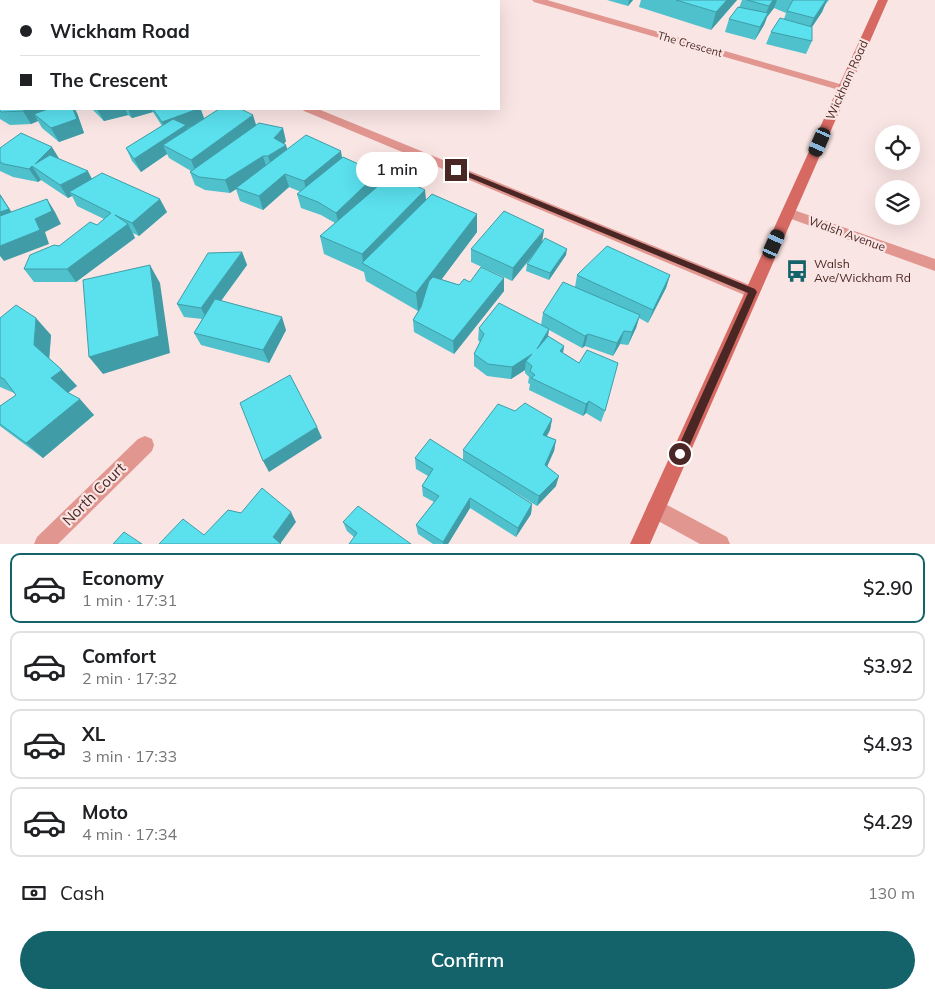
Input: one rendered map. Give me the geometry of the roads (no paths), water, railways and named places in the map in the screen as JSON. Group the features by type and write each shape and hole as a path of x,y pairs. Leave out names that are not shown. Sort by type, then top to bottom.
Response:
{"main road":[{"name":"Wickham Road","path":"640,544 883,0"}],"street":[{"name":"The Crescent","path":"537,0 843,88"},
{"path":"310,110 752,292"},
{"name":"Walsh Avenue","path":"788,213 935,265"},
{"name":"North Court","path":"44,544 145,445"},
{"path":"656,509 720,544"}],"place":[{"name":"Walsh Ave/Wickham Rd","path":"797,271"}]}
